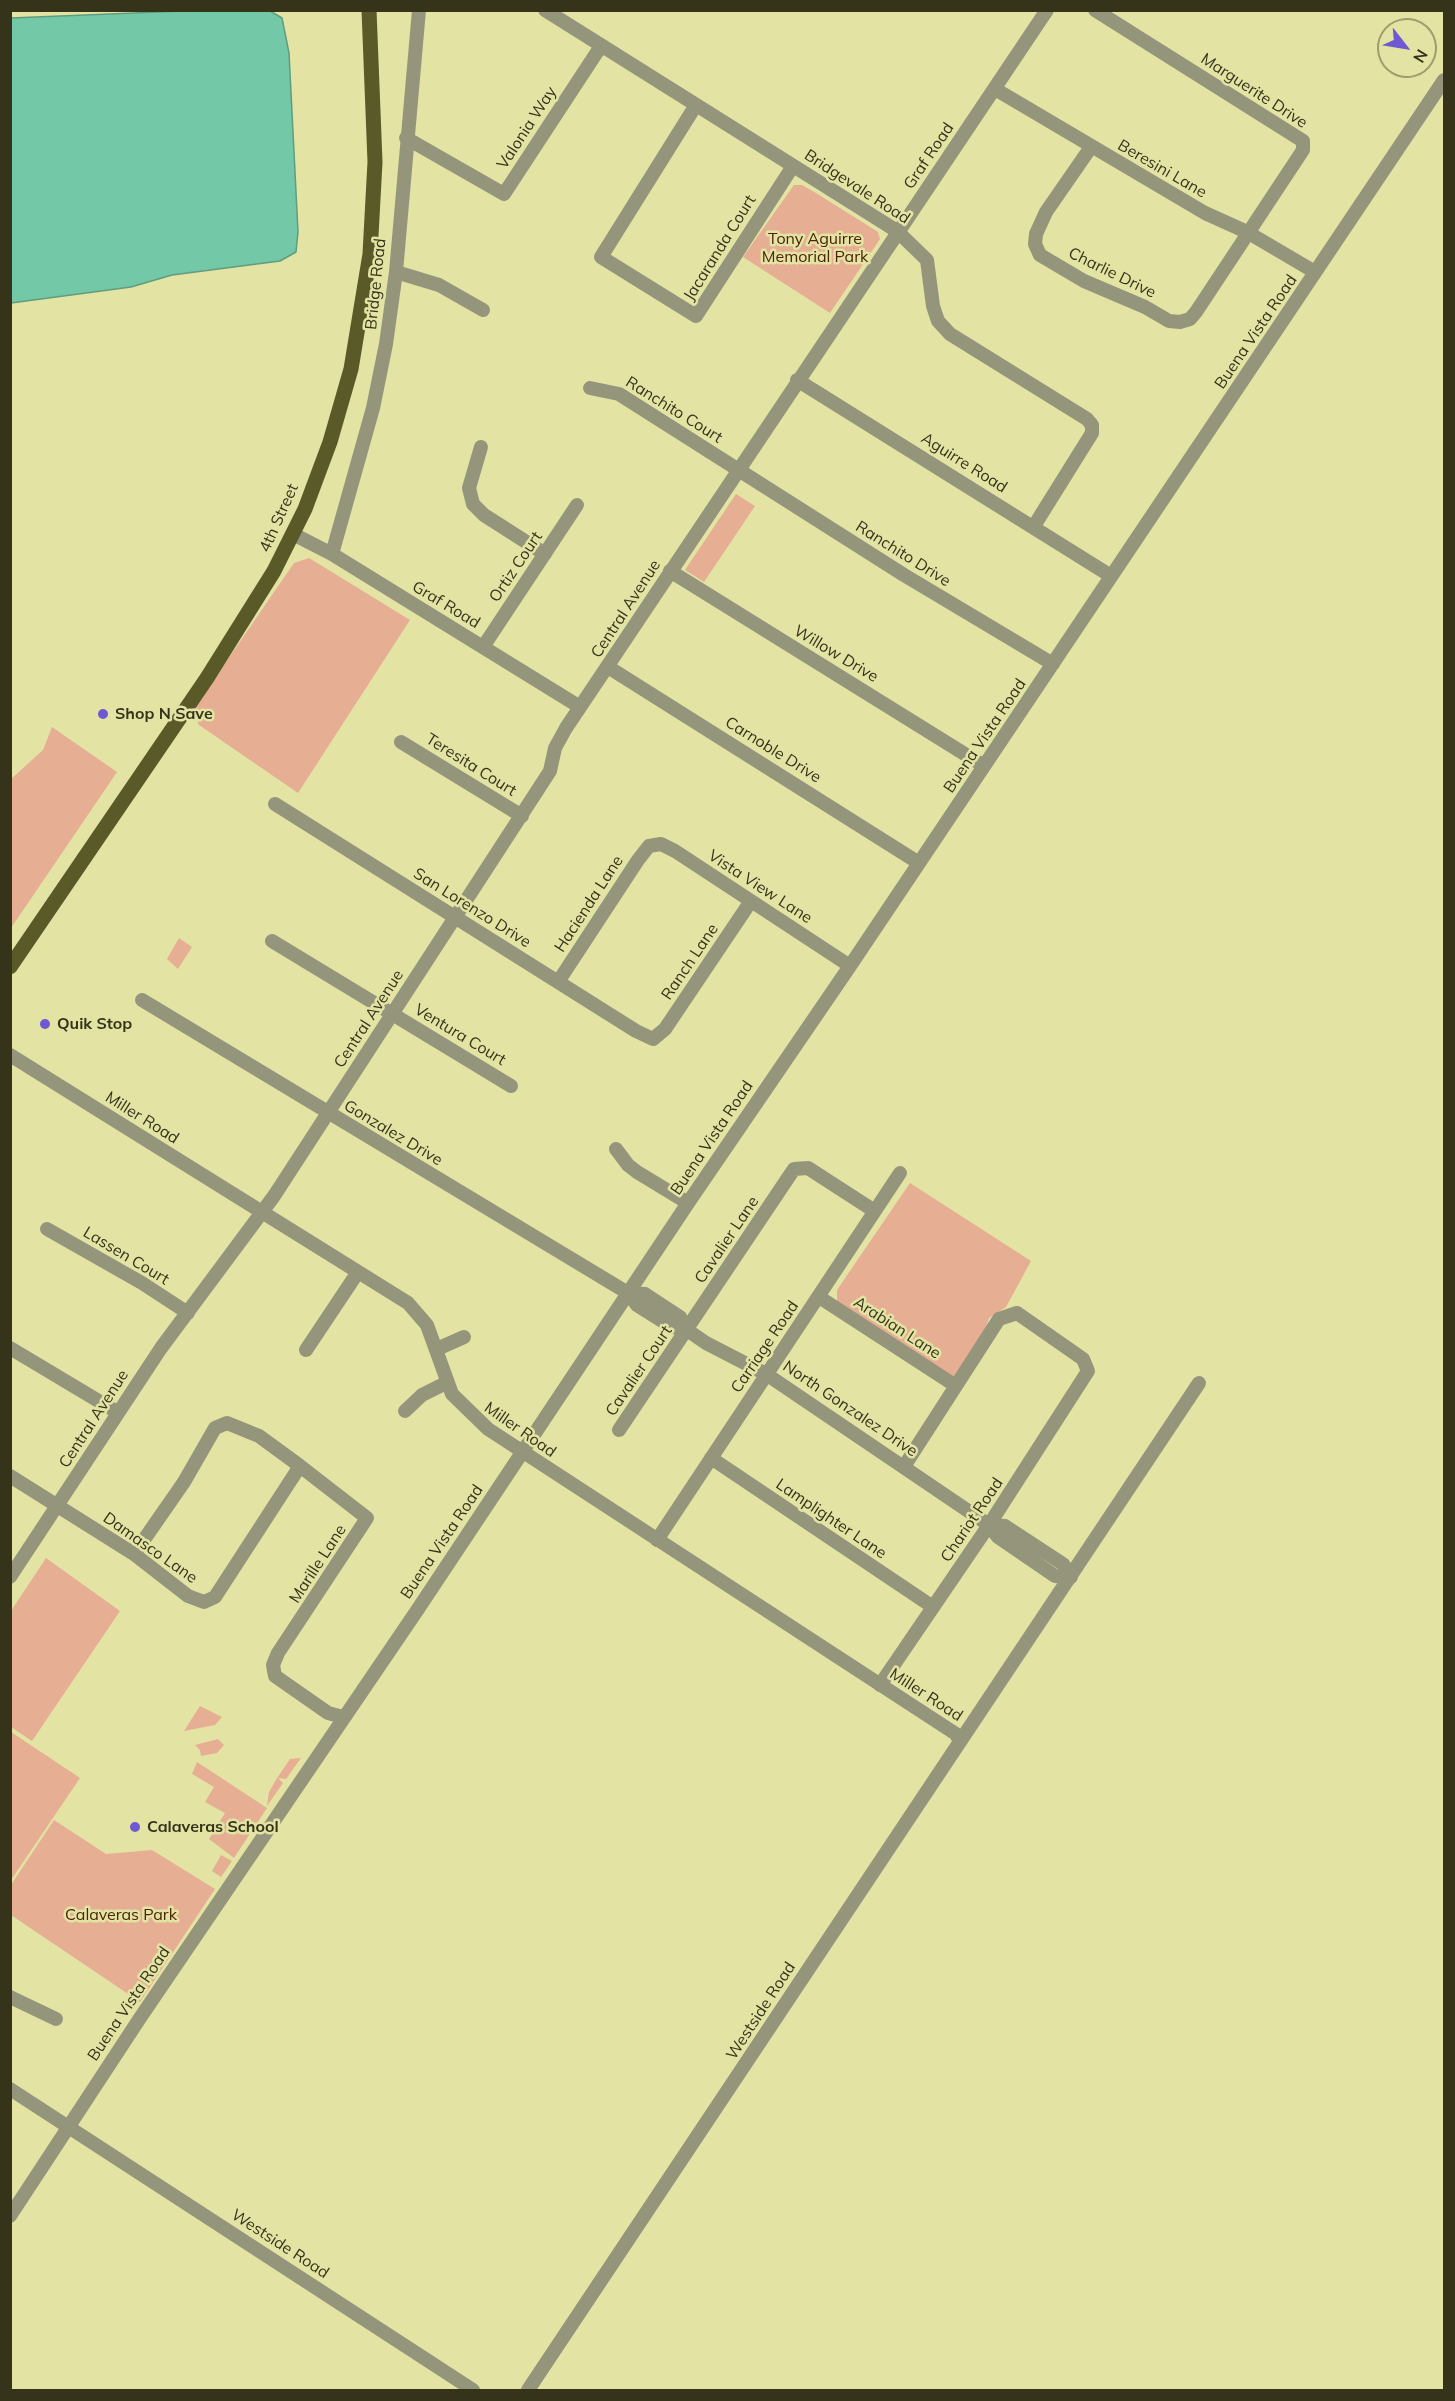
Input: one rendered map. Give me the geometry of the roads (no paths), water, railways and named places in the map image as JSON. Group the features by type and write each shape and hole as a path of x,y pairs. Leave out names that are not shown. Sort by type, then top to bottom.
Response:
{"main road":[{"name":"4th Street","path":"10,967 217,662 274,571 293,534 330,442 351,369 365,300 374,206 369,10"}],"street":[{"name":"Bridge Road","path":"332,554 373,408 396,272 419,10"},
{"name":"Bridgevale Road","path":"545,10 897,231 927,260 933,306 938,321 950,334 1087,419 1092,425 1092,433 1034,526"},
{"name":"Graf Road","path":"738,469 1047,10"},
{"name":"Marguerite Drive","path":"1095,10 1303,141 1303,150 1247,232"},
{"name":"Valonia Way","path":"406,138 504,194 600,46"},
{"name":"Buena Vista Road","path":"10,2216 68,2125 1444,80"},
{"name":"Beresini Lane","path":"995,89 1205,213 1247,232 1316,272"},
{"name":"Jacaranda Court","path":"696,105 601,257 696,316 793,166"},
{"name":"Charlie Drive","path":"1091,147 1046,212 1036,234 1035,244 1040,255 1084,281 1145,307 1169,321 1179,322 1190,319 1247,232"},
{"path":"396,272 439,285 483,310"},
{"name":"Aguirre Road","path":"797,380 1112,576"},
{"name":"Ranchito Court","path":"590,388 619,394 738,469"},
{"path":"481,447 469,488 473,504 484,515 545,554"},
{"name":"Central Avenue","path":"10,1578 117,1412 261,1212 328,1113 550,771 556,744 738,469"},
{"name":"Ranchito Drive","path":"738,469 904,574 1053,664"},
{"name":"Ortiz Court","path":"483,647 577,505"},
{"name":"Graf Road","path":"293,534 332,554 580,707"},
{"name":"Willow Drive","path":"670,571 984,766"},
{"name":"Carnoble Drive","path":"608,667 919,863"},
{"name":"Teresita Court","path":"401,742 522,816"},
{"name":"San Lorenzo Drive","path":"275,804 636,1031 653,1039"},
{"name":"Vista View Lane","path":"649,846 661,844 675,851 850,966"},
{"name":"Hacienda Lane","path":"558,982 649,846"},
{"name":"Ranch Lane","path":"653,1039 665,1029 751,901"},
{"name":"Ventura Court","path":"272,941 511,1086"},
{"name":"Gonzalez Drive","path":"142,1000 628,1293"},
{"name":"Miller Road","path":"10,1056 394,1293 417,1311 427,1325 437,1349 446,1383 459,1403 471,1415 521,1452 957,1734 960,1741"},
{"path":"616,1149 628,1165 637,1172 688,1203"},
{"name":"Cavalier Lane","path":"687,1330 794,1169 808,1168 873,1210"},
{"name":"Carriage Road","path":"657,1540 819,1297 873,1210 900,1173"},
{"name":"Lassen Court","path":"47,1229 142,1283 188,1313"},
{"path":"306,1350 358,1272"},
{"name":"North Gonzalez Drive","path":"628,1293 637,1305 672,1327 687,1330 706,1343 766,1374 905,1465 989,1525 1005,1526 1063,1564 1071,1577"},
{"name":"Arabian Lane","path":"819,1297 956,1386"},
{"name":"Chariot Road","path":"880,1685 989,1525 1088,1371 1083,1359 1017,1313 999,1319 956,1386"},
{"name":"Cavalier Court","path":"619,1430 687,1330"},
{"path":"437,1349 464,1337"},
{"path":"10,1348 117,1412"},
{"path":"405,1411 422,1395 446,1383"},
{"name":"Westside Road","path":"528,2391 1199,1383"},
{"path":"905,1465 956,1386"},
{"name":"Marille Lane","path":"134,1554 184,1482 214,1428 227,1423 259,1436 367,1518 278,1653 273,1665 275,1676 328,1713 343,1717"},
{"name":"Lamplighter Lane","path":"711,1458 933,1607"},
{"name":"Damasco Lane","path":"10,1476 134,1554 188,1596 204,1602 215,1597 300,1466"},
{"path":"10,1997 56,2019"},
{"name":"Westside Road","path":"10,2089 473,2391"}],"place":[{"name":"Shop N Save","path":"103,714"},
{"name":"Quik Stop","path":"45,1024"},
{"name":"Calaveras School","path":"135,1827"}],"park label":[{"name":"Tony Aguirre Memorial Park","path":"815,248"},
{"name":"Calaveras Park","path":"121,1915"}]}
